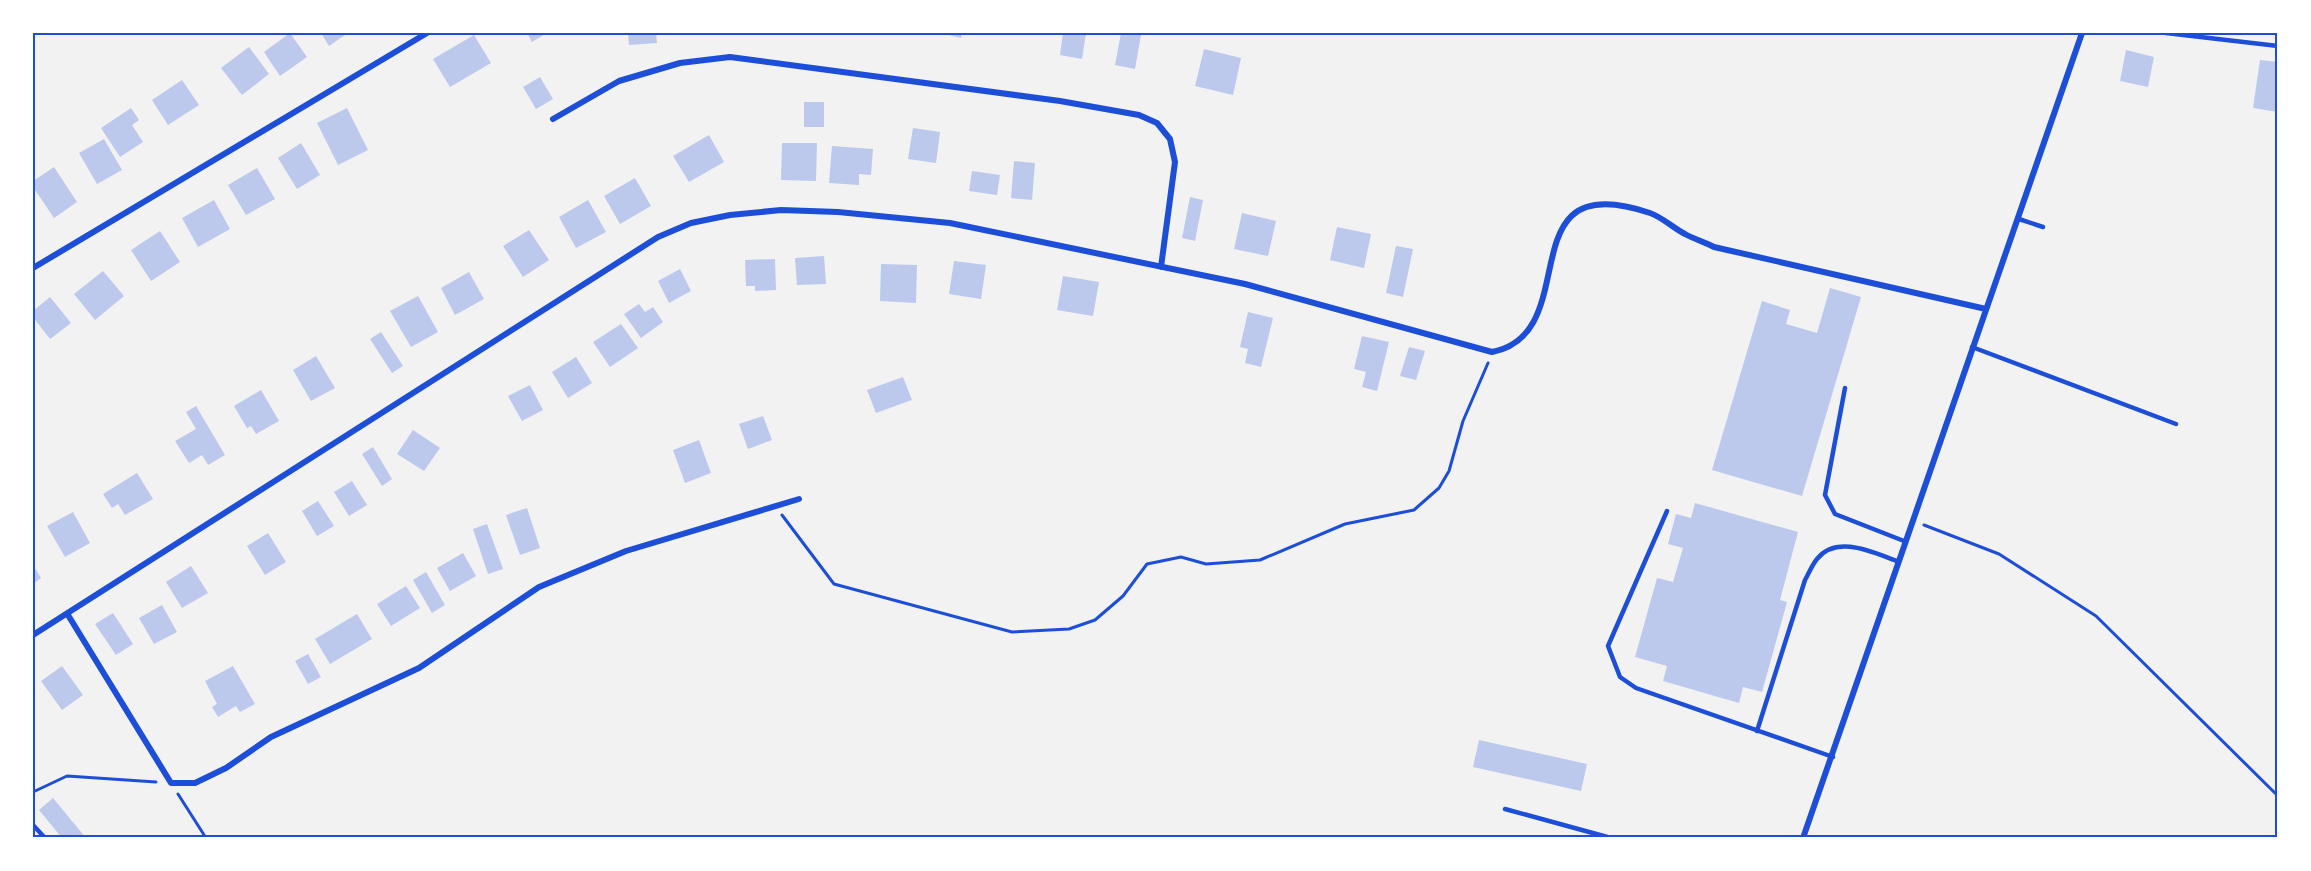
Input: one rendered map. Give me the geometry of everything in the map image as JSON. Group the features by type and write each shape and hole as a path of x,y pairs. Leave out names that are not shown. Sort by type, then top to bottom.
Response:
{"street":[{"path":"33,268 427,33"},
{"path":"1803,838 1833,757 1911,520 2019,219 2082,33"},
{"path":"554,119 620,81 680,63 730,57 1060,101 1140,116 1157,123 1170,139 1175,162 1161,267"},
{"path":"33,635 68,615 658,237 692,223 730,215 781,210 860,214 950,223 1245,284 1492,352 1517,344 1528,333 1536,316 1563,225 1574,212 1587,204 1604,202 1651,213 1684,234 1714,247 1986,309"},
{"path":"68,615 171,783 195,783 226,768 271,737 419,668 540,587 626,551 799,499"}],"lane":[{"path":"2166,33 2278,46"},
{"path":"2019,219 2043,227"},
{"path":"1972,347 2176,424"},
{"path":"1845,388 1825,495 1835,514 1904,541"},
{"path":"1667,511 1608,646 1620,677 1636,688 1833,757"},
{"path":"1757,731 1805,580 1818,558 1836,547 1863,549 1897,561"},
{"path":"1505,809 1611,838"},
{"path":"33,825 45,838"}],"path":[{"path":"776,506 834,584 1012,632 1068,629 1095,620 1122,596 1147,564 1181,556 1206,564 1260,560 1345,524 1414,510 1439,488 1449,471 1463,421 1492,352"},
{"path":"1911,520 1999,554 2096,616 2278,796"},
{"path":"33,792 67,776 171,783 206,838"}],"building":[{"path":"290,33 307,57 280,76 264,52"},
{"path":"321,33 348,33 329,46"},
{"path":"527,33 547,33 532,42"},
{"path":"628,33 656,33 657,43 629,45"},
{"path":"941,33 962,33 961,38"},
{"path":"1063,33 1086,33 1082,59 1060,55"},
{"path":"1121,33 1141,35 1135,69 1115,65"},
{"path":"474,35 491,63 450,87 433,59"},
{"path":"249,47 269,74 242,95 221,68"},
{"path":"1204,49 1241,58 1233,95 1195,86"},
{"path":"2126,50 2154,57 2148,87 2120,81"},
{"path":"2260,60 2278,62 2278,112 2253,108"},
{"path":"540,77 553,99 536,109 523,87"},
{"path":"182,80 199,105 168,125 152,100"},
{"path":"804,102 824,102 824,127 804,127"},
{"path":"131,108 139,120 132,125 143,142 120,157 101,128"},
{"path":"347,108 368,150 338,165 317,123"},
{"path":"913,128 940,132 936,163 908,159"},
{"path":"709,135 724,162 689,182 673,156"},
{"path":"104,139 122,170 97,184 79,153"},
{"path":"301,143 320,175 297,189 278,158"},
{"path":"782,143 817,143 816,181 781,180"},
{"path":"832,146 873,149 871,175 859,174 859,185 829,183"},
{"path":"1014,161 1035,163 1032,200 1011,198"},
{"path":"54,167 77,202 54,218 33,187 33,181"},
{"path":"257,168 275,199 246,215 228,185"},
{"path":"972,171 1000,175 997,195 969,191"},
{"path":"635,178 651,206 620,224 604,196"},
{"path":"1190,197 1203,200 1195,241 1182,238"},
{"path":"214,200 230,229 198,247 182,218"},
{"path":"588,200 606,232 576,248 559,217"},
{"path":"1242,213 1276,221 1268,256 1234,249"},
{"path":"1337,227 1371,234 1364,268 1330,260"},
{"path":"529,230 549,260 523,277 503,246"},
{"path":"160,231 180,262 151,281 131,250"},
{"path":"1396,246 1413,249 1403,297 1386,293"},
{"path":"824,256 826,284 797,285 795,258"},
{"path":"775,259 776,290 755,291 755,286 746,286 745,260"},
{"path":"954,261 986,265 981,299 949,294"},
{"path":"881,264 917,265 916,303 880,301"},
{"path":"680,269 691,291 669,303 658,281"},
{"path":"103,271 124,296 95,320 74,294"},
{"path":"469,272 484,299 455,315 441,288"},
{"path":"1063,276 1099,282 1093,316 1057,310"},
{"path":"1830,288 1861,297 1802,496 1712,470 1762,301 1790,310 1786,324 1817,333"},
{"path":"418,296 438,332 411,347 390,311"},
{"path":"50,297 71,323 50,339 33,317 33,311"},
{"path":"639,304 645,312 653,307 663,322 641,338 624,314"},
{"path":"1248,312 1273,318 1261,367 1245,363 1248,349 1240,347"},
{"path":"621,324 638,348 610,367 593,342"},
{"path":"381,332 403,366 392,373 370,339"},
{"path":"1362,336 1389,342 1377,391 1362,387 1366,372 1354,369"},
{"path":"1409,347 1425,351 1416,380 1400,376"},
{"path":"316,356 335,388 311,401 293,370"},
{"path":"576,357 592,383 568,398 552,372"},
{"path":"903,377 912,400 876,413 867,390"},
{"path":"530,385 543,410 522,421 508,396"},
{"path":"261,390 279,421 256,434 251,426 247,428 234,406"},
{"path":"196,406 225,455 208,465 202,455 189,463 175,441 196,429 186,412"},
{"path":"763,416 772,440 748,449 739,424"},
{"path":"413,430 440,448 424,471 397,454"},
{"path":"699,440 711,473 685,483 673,450"},
{"path":"373,447 392,479 382,486 362,454"},
{"path":"137,473 153,499 125,515 118,504 112,508 103,494"},
{"path":"352,481 367,505 349,516 334,492"},
{"path":"318,501 334,526 317,536 302,511"},
{"path":"1695,503 1798,532 1780,600 1787,602 1762,692 1743,687 1739,703 1663,681 1667,666 1635,657 1657,578 1673,582 1683,548 1668,544 1676,514 1691,518"},
{"path":"527,508 540,548 520,555 506,515"},
{"path":"73,512 90,543 65,557 47,526"},
{"path":"487,524 503,569 488,574 473,529"},
{"path":"268,533 286,562 265,575 247,546"},
{"path":"463,553 476,576 450,591 437,568"},
{"path":"33,565 41,578 33,584"},
{"path":"191,566 208,593 182,608 166,582"},
{"path":"426,572 445,605 432,613 413,580"},
{"path":"406,586 420,608 391,626 377,604"},
{"path":"162,605 177,632 154,644 139,618"},
{"path":"113,613 133,644 116,655 95,624"},
{"path":"357,614 372,639 330,664 315,639"},
{"path":"308,654 321,677 308,684 295,661"},
{"path":"62,666 83,695 62,710 41,681"},
{"path":"233,666 255,704 240,712 236,706 218,717 212,707 217,704 205,681"},
{"path":"1479,740 1587,764 1581,791 1473,767"},
{"path":"53,798 86,838 62,838 39,810"}]}
